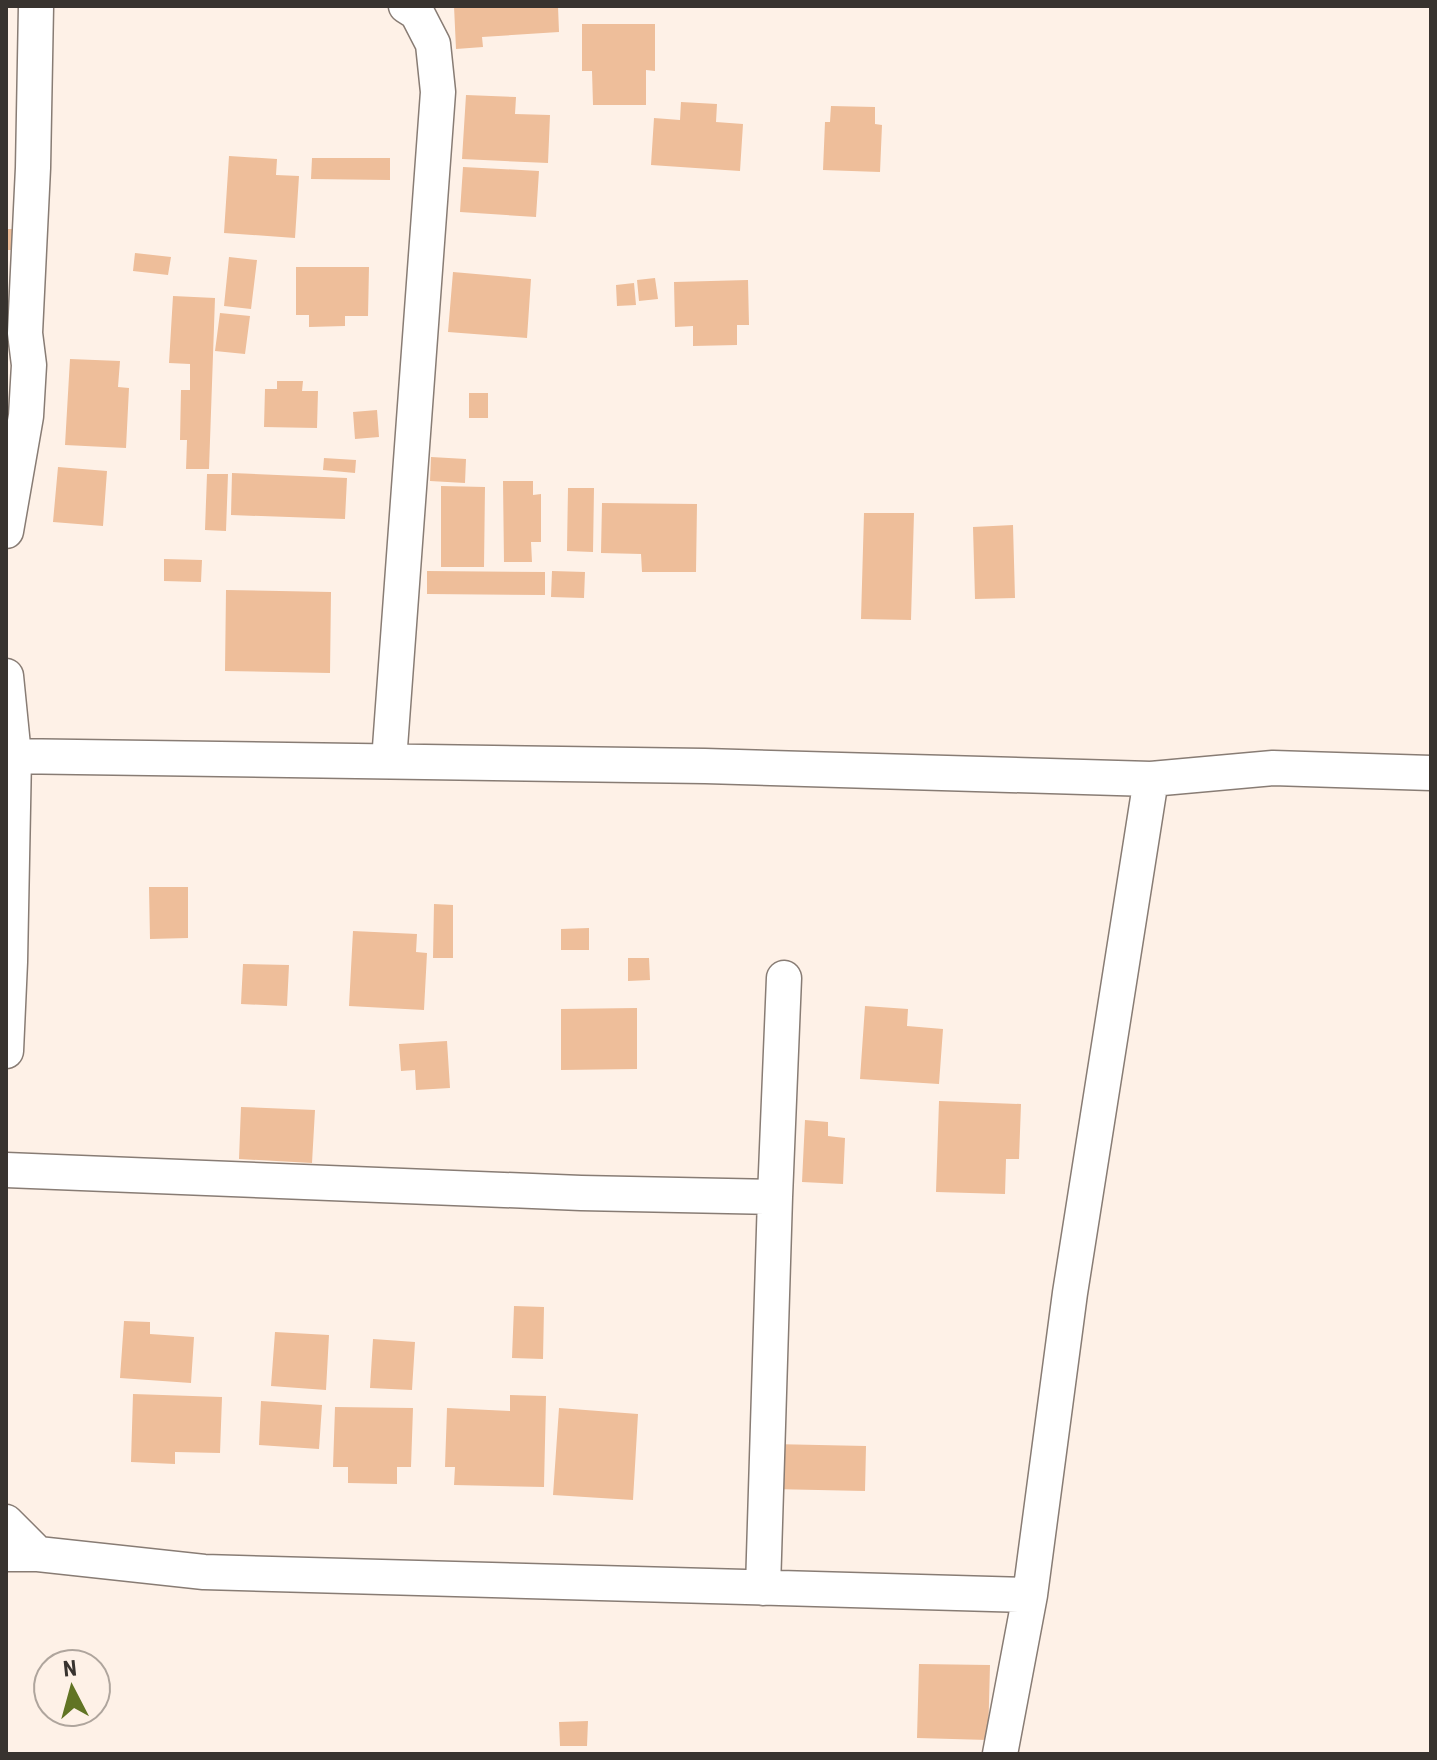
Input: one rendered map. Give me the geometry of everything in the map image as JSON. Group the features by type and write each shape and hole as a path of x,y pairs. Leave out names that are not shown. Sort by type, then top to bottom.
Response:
{"street":[{"path":"6,531 26,416 29,365 25,333 33,168 36,6"},
{"path":"389,761 438,92 433,44 417,13 406,6"},
{"path":"6,676 10,756 10,962 6,1051"},
{"path":"10,756 705,766 1151,779 1273,768 1431,773"},
{"path":"1000,1754 1030,1595 1070,1293 1151,779"},
{"path":"763,1588 784,978"},
{"path":"6,1170 581,1193 775,1197"},
{"path":"6,1522 22,1554 204,1572 1030,1595"}],"building":[{"path":"454,6 558,6 559,32 482,37 483,47 456,49"},
{"path":"582,24 655,24 655,71 646,70 646,105 593,105 592,71 582,71"},
{"path":"466,95 516,97 515,114 550,115 548,163 462,159"},
{"path":"681,102 717,104 716,122 743,124 740,171 651,165 654,118 680,120"},
{"path":"831,106 875,107 875,124 882,125 880,172 823,170 825,122 830,122"},
{"path":"229,156 277,159 276,175 299,176 295,238 224,233"},
{"path":"312,158 390,158 390,180 311,179"},
{"path":"463,167 539,171 536,217 460,212"},
{"path":"6,229 19,229 18,250 6,250"},
{"path":"135,253 171,257 168,275 133,271"},
{"path":"229,257 257,260 251,309 224,306"},
{"path":"296,267 369,267 368,316 345,316 345,326 309,327 309,315 296,315"},
{"path":"453,272 531,279 527,338 448,332"},
{"path":"655,278 658,299 639,301 637,280"},
{"path":"748,280 749,325 737,325 737,345 693,346 693,326 675,327 674,282"},
{"path":"634,283 636,305 617,306 616,285"},
{"path":"173,296 215,298 209,469 186,469 187,440 180,440 181,390 190,390 190,364 169,363"},
{"path":"220,313 250,316 245,354 215,351"},
{"path":"70,359 120,361 118,387 129,388 126,448 65,445"},
{"path":"277,381 303,381 302,391 318,391 317,428 264,427 265,389 277,389"},
{"path":"469,393 488,393 488,418 469,418"},
{"path":"377,410 379,437 355,439 353,412"},
{"path":"431,457 466,459 465,483 430,481"},
{"path":"324,458 356,460 355,473 323,470"},
{"path":"58,467 107,471 103,526 53,522"},
{"path":"232,473 347,478 345,519 231,515"},
{"path":"207,474 228,474 226,531 205,530"},
{"path":"503,481 533,481 533,495 541,494 541,542 531,542 532,562 504,562"},
{"path":"441,486 485,487 484,567 441,567"},
{"path":"568,488 594,488 593,552 567,551"},
{"path":"602,503 697,504 696,572 642,572 641,554 601,553"},
{"path":"864,513 914,513 911,620 861,619"},
{"path":"1013,525 1015,598 975,599 973,527"},
{"path":"164,559 202,560 201,582 164,581"},
{"path":"427,571 545,572 545,595 427,594"},
{"path":"552,571 585,572 584,598 551,597"},
{"path":"226,590 331,592 330,673 225,671"},
{"path":"149,887 188,887 188,938 150,939"},
{"path":"434,904 453,905 453,958 433,958"},
{"path":"589,928 589,950 561,950 561,929"},
{"path":"353,931 417,934 416,952 427,953 424,1010 349,1006"},
{"path":"628,958 649,958 650,980 628,981"},
{"path":"243,964 289,965 287,1006 241,1004"},
{"path":"865,1006 908,1009 907,1026 943,1029 939,1084 860,1079"},
{"path":"637,1008 637,1069 561,1070 561,1009"},
{"path":"447,1041 450,1088 416,1090 415,1070 401,1071 399,1044"},
{"path":"939,1101 1021,1104 1019,1159 1006,1159 1005,1194 936,1192"},
{"path":"241,1107 315,1110 312,1163 239,1159"},
{"path":"805,1120 828,1122 828,1136 845,1138 843,1184 802,1182"},
{"path":"514,1306 544,1307 543,1359 512,1358"},
{"path":"124,1321 150,1322 150,1334 194,1337 191,1383 120,1378"},
{"path":"275,1332 329,1335 326,1390 271,1386"},
{"path":"373,1339 415,1342 412,1390 370,1388"},
{"path":"133,1394 222,1397 220,1453 175,1452 175,1464 131,1462"},
{"path":"510,1395 546,1396 544,1487 454,1485 455,1467 445,1467 447,1408 510,1411"},
{"path":"261,1401 322,1405 319,1449 259,1445"},
{"path":"335,1407 413,1408 411,1467 397,1467 397,1484 348,1483 348,1467 333,1467"},
{"path":"559,1408 638,1414 633,1500 553,1495"},
{"path":"772,1444 866,1446 865,1491 771,1489"},
{"path":"919,1664 990,1665 988,1740 917,1738"},
{"path":"588,1721 587,1746 560,1746 559,1722"}]}
